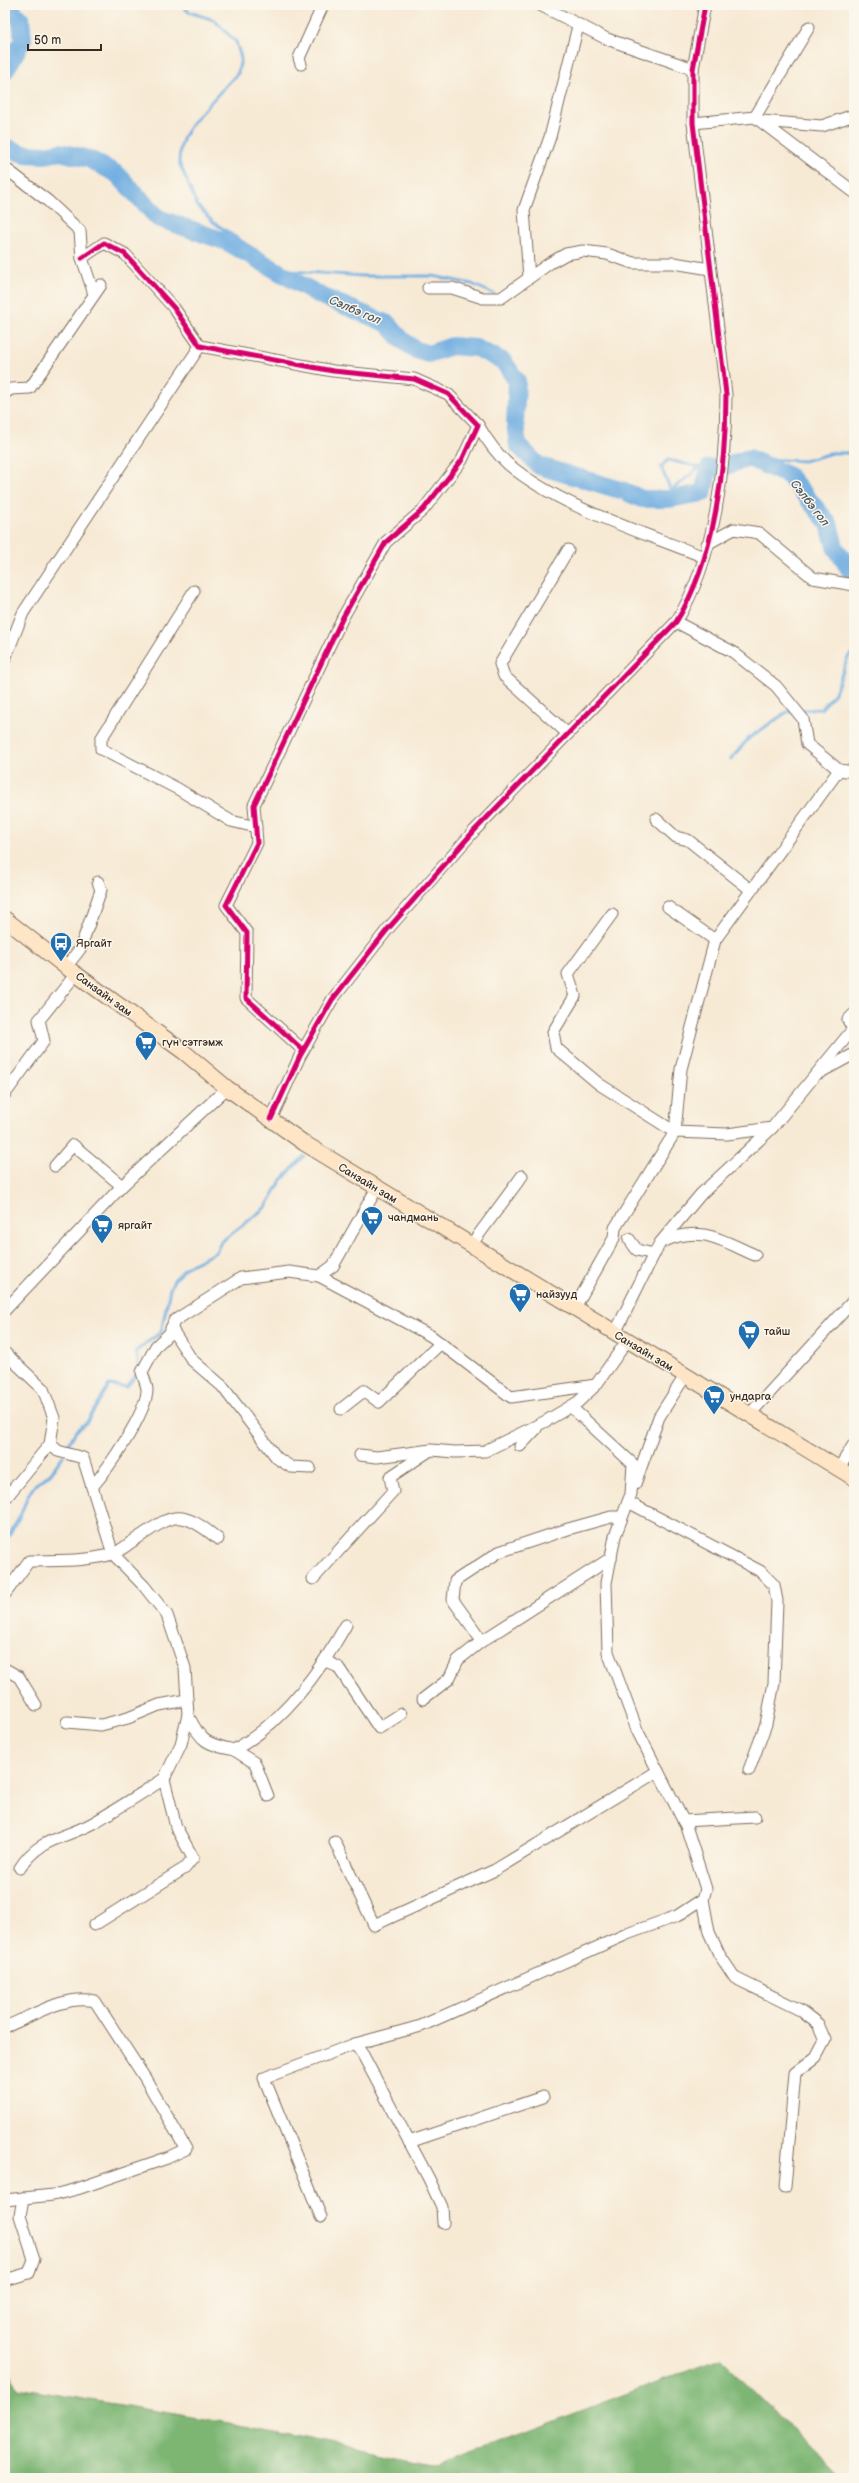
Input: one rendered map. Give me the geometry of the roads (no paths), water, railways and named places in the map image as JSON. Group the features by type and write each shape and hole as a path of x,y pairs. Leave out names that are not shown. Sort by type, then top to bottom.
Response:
{"main road":[{"name":"Санзайн зам","path":"5,918 71,970 184,1052 227,1088 316,1151 838,1470 854,1478"}],"street":[{"path":"301,64 299,58 323,5"},
{"path":"540,5 578,26 693,69"},
{"path":"271,1119 303,1050 332,1000 387,930 440,868 676,622 696,584 704,557 720,483 726,433 726,394 693,123 693,69 705,5"},
{"path":"529,278 524,210 550,137 578,26"},
{"path":"758,119 809,28"},
{"path":"693,123 758,119 822,126 854,115"},
{"path":"758,119 854,192"},
{"path":"5,168 48,201 80,231 82,258 98,289 30,388 11,389 5,393"},
{"path":"82,258 104,243 126,254 174,308 200,346 333,371 414,379 448,394 478,425 487,440 508,463 536,483 580,507 704,557"},
{"path":"428,288 452,288 483,298 500,298 566,254 582,251 607,254 633,262 674,263 710,269"},
{"path":"5,659 23,613 200,346"},
{"path":"303,1050 246,998 247,933 226,905 257,843 254,805 343,617 386,542 428,504 462,460 478,425"},
{"path":"707,544 734,529 759,533 813,578 854,585"},
{"path":"568,550 500,664 504,676 568,734"},
{"path":"194,591 101,739 101,749 178,789 231,821 256,827"},
{"path":"676,622 733,652 776,686 803,719 807,744 839,770 854,772"},
{"path":"574,1309 614,1238 615,1228 675,1132 681,1069 715,940 839,770"},
{"path":"656,819 676,837 688,840 751,890"},
{"path":"5,1094 44,1041 39,1020 71,970 101,890 98,882"},
{"path":"668,907 715,940"},
{"path":"612,914 568,974 575,996 553,1032 556,1048 599,1084 675,1132 727,1134 772,1128"},
{"path":"360,1455 377,1457 431,1450 455,1452 485,1451 571,1407 596,1385 621,1337 654,1254 660,1243 701,1194 772,1128 853,1029 848,1020 854,1014"},
{"path":"815,1075 854,1054"},
{"path":"5,1310 122,1186 227,1088"},
{"path":"55,1166 73,1145 122,1186"},
{"path":"471,1246 522,1176"},
{"path":"319,1276 334,1266 377,1188"},
{"path":"660,1243 682,1234 705,1234 755,1255"},
{"path":"629,1239 637,1250 654,1254"},
{"path":"92,1487 105,1472 138,1416 147,1390 142,1372 156,1346 170,1333 174,1322 195,1306 241,1278 289,1272 319,1276 441,1343 512,1397 596,1385"},
{"path":"749,1415 854,1300"},
{"path":"172,1328 192,1360 222,1386 277,1458 291,1466 310,1468"},
{"path":"341,1409 364,1391 379,1402 441,1343"},
{"path":"5,1353 43,1389 54,1418 50,1444 5,1499"},
{"path":"685,1376 659,1417 622,1517 610,1558 606,1583 608,1652 637,1730 683,1821 706,1889 703,1899 709,1932 719,1954 735,1978 800,2010 818,2024 825,2040 816,2057 795,2073 785,2187"},
{"path":"571,1407 633,1464 630,1497"},
{"path":"520,1446 546,1421"},
{"path":"20,1868 28,1854 54,1838 89,1825 164,1779 181,1744 188,1715 185,1668 167,1614 144,1586 113,1554 83,1458 58,1451 50,1444"},
{"path":"838,1470 854,1444"},
{"path":"313,1579 393,1491 390,1477 431,1450"},
{"path":"630,1497 760,1571 774,1585 778,1601 774,1683 766,1724 749,1770"},
{"path":"482,1642 452,1600 455,1581 499,1552 568,1529 611,1517 622,1517"},
{"path":"5,1594 29,1561 81,1559 113,1554 169,1518 185,1518 200,1524 218,1539"},
{"path":"423,1700 449,1678 458,1660 482,1642 610,1558"},
{"path":"234,1750 249,1742 288,1706 326,1661 346,1625"},
{"path":"326,1661 338,1666 379,1728 401,1714"},
{"path":"5,1669 19,1677 36,1705"},
{"path":"67,1722 101,1725 128,1718 159,1705 187,1700"},
{"path":"188,1715 195,1730 208,1744 234,1750 255,1763 268,1796"},
{"path":"335,1842 374,1925 495,1870 658,1771"},
{"path":"94,1925 185,1868 193,1858 176,1827 164,1779"},
{"path":"683,1821 755,1817"},
{"path":"321,2217 264,2078 355,2044 421,2026 551,1970 627,1934 677,1916 703,1899"},
{"path":"5,2028 60,2004 81,1998 95,2001 138,2065 186,2149 167,2158 77,2189 53,2195 5,2200"},
{"path":"355,2044 363,2054 442,2208 443,2223"},
{"path":"409,2142 543,2097"},
{"path":"5,2280 29,2273 34,2259 20,2216 23,2198"}],"waterway":[{"path":"181,5 189,12 214,20 236,42 241,58 238,73 195,119 184,136 180,149 179,162 197,205 213,222 253,249 276,270 362,276 433,276 472,284 494,294"},
{"name":"Сэлбэ гол","path":"5,6 8,6 21,20 23,40 5,71"},
{"name":"Сэлбэ гол","path":"5,147 24,154 45,155 60,152 89,159 117,174 158,218 227,242 321,296 388,324 402,340 416,350 428,354 452,346 476,348 503,361 517,381 515,423 518,445 539,466 624,491 642,499 669,499 703,493 709,468 723,467 749,458 789,476 829,524 835,547 851,572 854,573"},
{"path":"749,458 804,461 832,453 854,453"},
{"path":"671,491 661,467 668,460 703,468"},
{"path":"661,499 697,469 709,468"},
{"path":"799,710 821,709 835,693 848,657 854,652"},
{"path":"731,759 749,738 787,712 794,711"},
{"path":"65,1450 76,1431 87,1422 109,1385 126,1387 134,1379 138,1367 136,1351 161,1332 170,1289 174,1280 185,1268 216,1252 221,1242 266,1207 281,1181 304,1156"},
{"path":"5,1543 21,1514 28,1495 35,1485 50,1474 63,1456"}],"place":[{"name":"Яргайт","path":"61,962"},
{"name":"гүн сэтгэмж","path":"146,1062"},
{"name":"чандмань","path":"372,1236"},
{"name":"яргайт","path":"102,1244"},
{"name":"найзууд","path":"520,1314"},
{"name":"тайш","path":"749,1350"},
{"name":"ундарга","path":"714,1416"}]}
